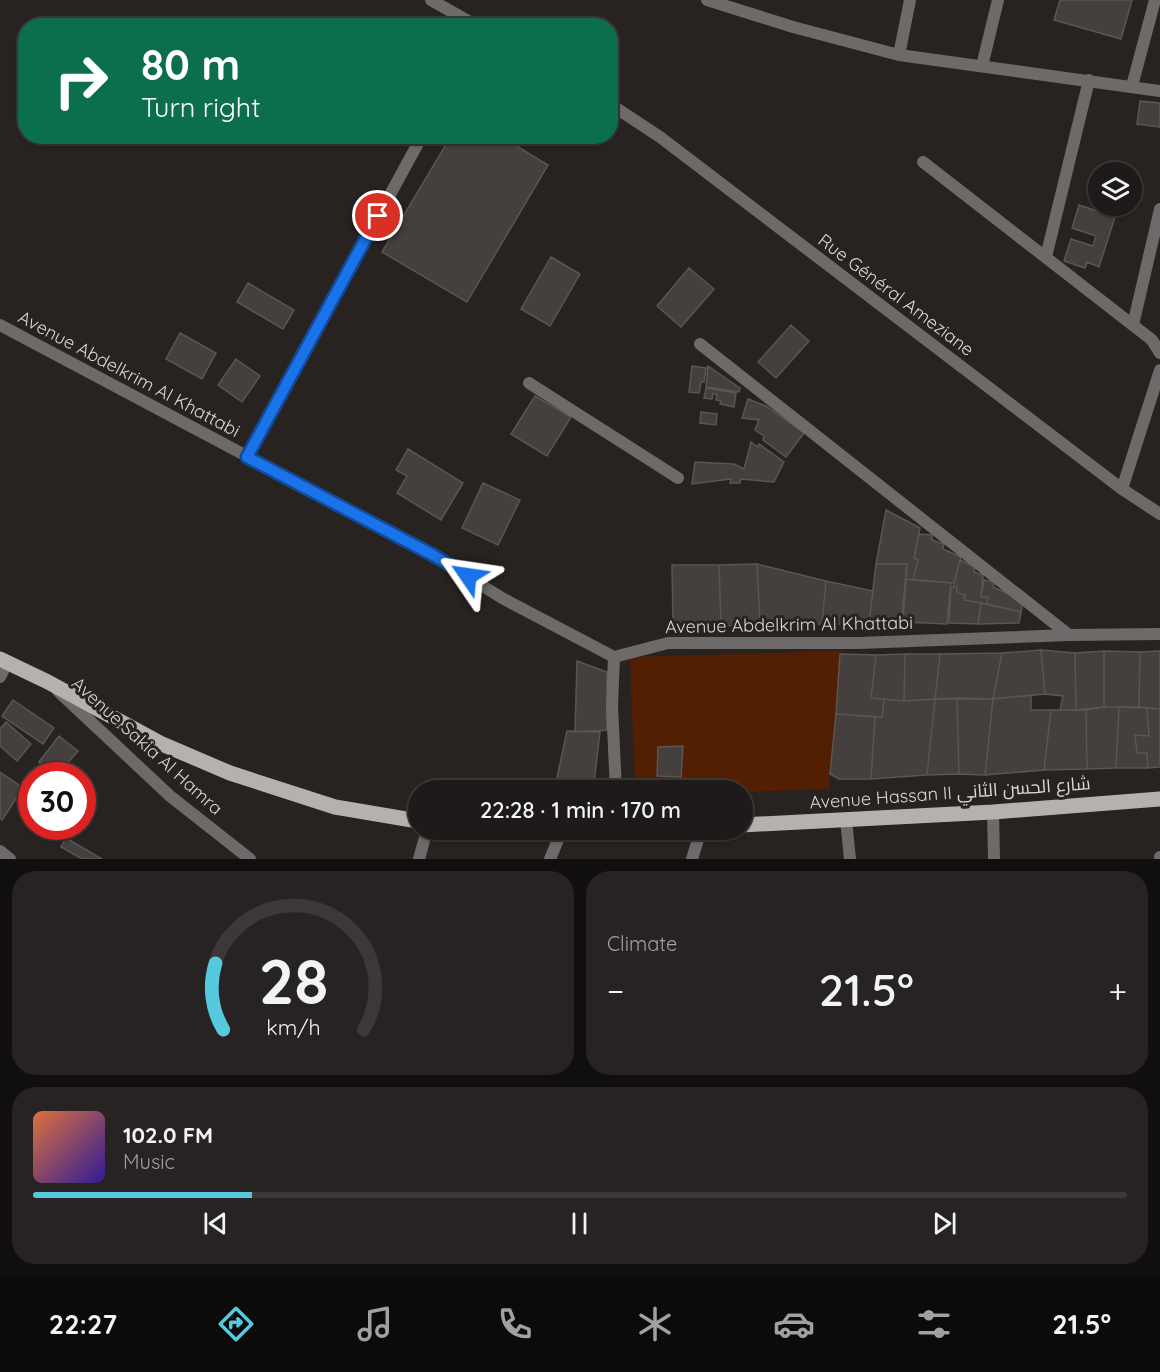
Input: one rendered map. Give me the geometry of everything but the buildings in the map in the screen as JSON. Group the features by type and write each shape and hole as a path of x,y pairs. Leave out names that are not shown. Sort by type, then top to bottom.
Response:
{"main road":[{"path":"4,661 48,682 162,744 230,773 335,807 408,819"},
{"name":"Avenue Hassan II شارع الحسن الثاني","path":"753,824 993,812 1160,799"}],"street":[{"path":"431,0 451,5 467,18"},
{"path":"707,0 794,27 899,55 1160,91"},
{"path":"899,55 910,0"},
{"path":"982,66 998,0"},
{"path":"1132,86 1155,0"},
{"path":"1046,257 1089,80"},
{"name":"Rue Général Ameziane","path":"618,109 660,137 1122,489 1160,514"},
{"path":"247,457 418,144"},
{"path":"923,162 1152,340 1160,353"},
{"path":"1133,325 1160,209"},
{"name":"Avenue Abdelkrim Al Khattabi","path":"0,325 433,555 502,598 614,657 668,643 859,643 1069,634 1160,634"},
{"path":"700,344 1069,634"},
{"path":"1122,489 1160,370"},
{"path":"529,383 678,478"},
{"path":"614,657 612,706 616,780"},
{"path":"0,677 4,661"},
{"name":"Avenue Sakia Al Hamra","path":"48,682 170,796 250,859"},
{"path":"993,812 994,859"},
{"path":"846,820 850,859"},
{"path":"419,859 424,840"},
{"path":"550,859 558,840"},
{"path":"692,859 698,840"},
{"path":"0,852 10,859"}],"shaded area":[{"path":"841,651 829,789 753,792 753,780 635,780 630,657"}],"route":[{"path":"378,216 247,457 433,555 468,576"}]}
